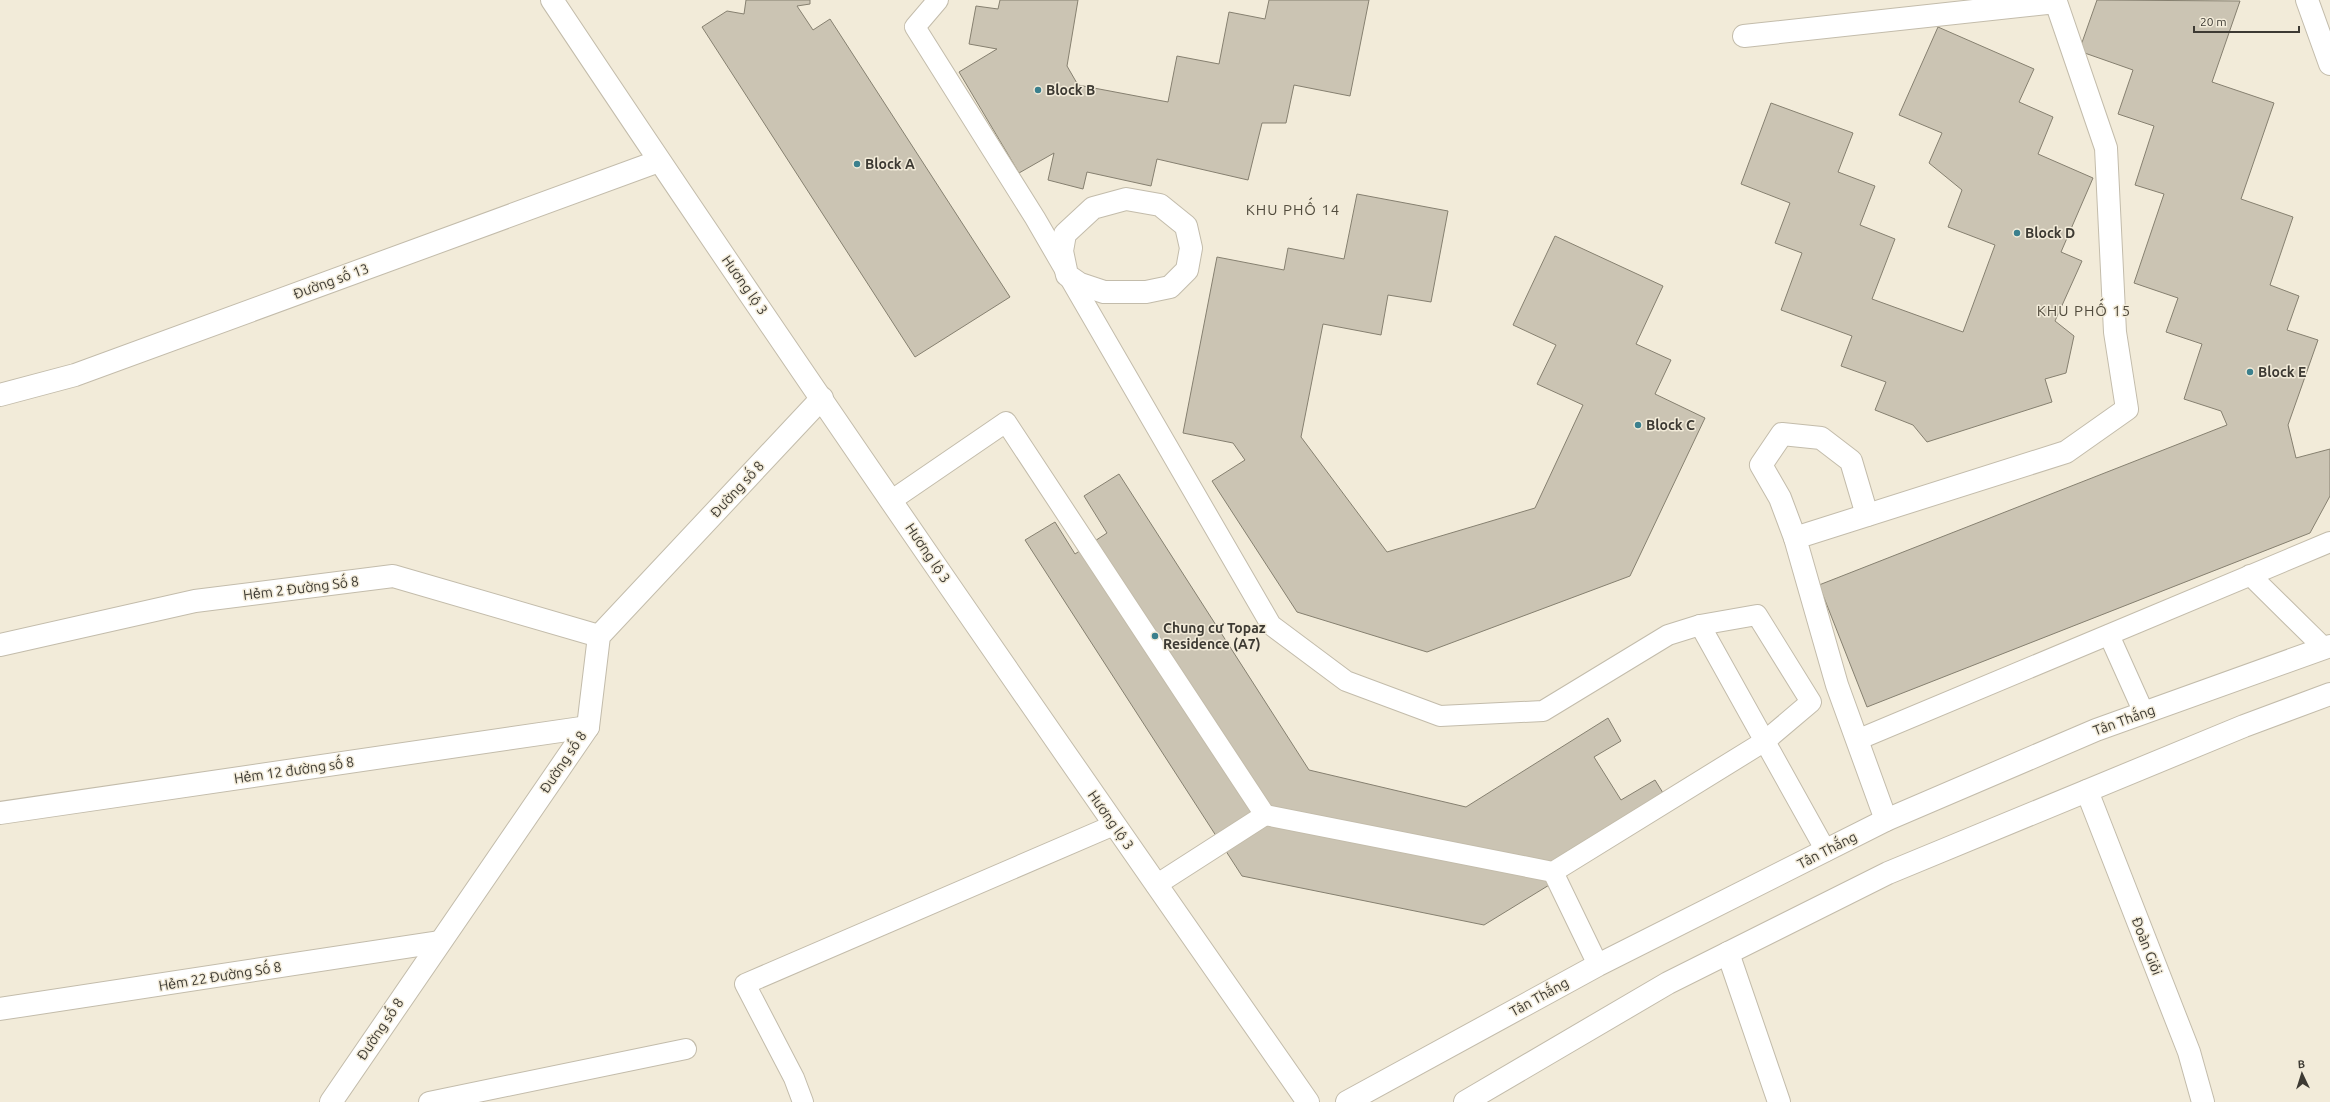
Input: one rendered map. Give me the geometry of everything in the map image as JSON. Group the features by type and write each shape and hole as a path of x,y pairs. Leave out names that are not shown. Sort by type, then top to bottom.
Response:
{"street":[{"name":"Hương lộ 3","path":"552,0 659,161 1114,825 1308,1102"},
{"path":"2308,0 2330,64"},
{"path":"1744,36 2056,2 2106,148 2115,332 2127,409 2066,452 1795,538"},
{"name":"Đường số 13","path":"0,395 75,375 659,161"},
{"path":"1126,199 1160,205 1186,226 1191,248 1187,270 1170,287 1146,292 1104,292 1080,284 1068,275 1062,251 1065,234 1093,208 1126,199"},
{"name":"Đường số 8","path":"330,1102 588,727 599,636 822,398"},
{"path":"1867,515 1852,461 1821,438 1782,434 1761,465 1780,498 1795,538 1837,686 1886,820"},
{"name":"Hẻm 2 Đường Số 8","path":"0,645 195,601 392,576 599,636"},
{"name":"Tân Thắng","path":"1347,1102 1598,965 1886,820 2088,733 2327,647"},
{"path":"1465,1102 1668,983 1888,873 2087,791 2330,694"},
{"name":"Hẻm 12 đường số 8","path":"0,813 588,727"},
{"name":"Đoàn Giỏi","path":"2087,791 2189,1052 2203,1102"},
{"name":"Hẻm 22 Đường Số 8","path":"0,1009 439,942"},
{"path":"1728,953 1779,1102"}],"lane":[{"path":"938,0 915,27 1035,218 1271,625 1346,681 1440,716 1543,711 1668,635 1700,625 1757,615 1811,702 1765,741 1553,872 1265,815 1156,885"},
{"path":"892,500 1006,422 1265,815"},
{"path":"1857,740 2330,542"},
{"path":"2250,576 2327,647"},
{"path":"1700,625 1826,851"},
{"path":"2109,635 2144,713"},
{"path":"803,1102 794,1078 744,984 1114,825"},
{"path":"1553,872 1598,965"},
{"path":"429,1102 686,1049"}],"building":[{"name":"Block A","path":"746,0 810,0 810,4 797,6 813,30 830,19 1010,297 915,357 702,27 727,11 744,14"},
{"name":"Block B","path":"1000,0 1078,0 1067,66 1078,85 1168,102 1177,56 1219,64 1229,12 1265,19 1269,0 1369,0 1350,96 1294,85 1286,123 1262,123 1248,180 1157,159 1151,186 1087,172 1083,189 1048,180 1054,153 1019,173 959,72 997,49 969,44 976,6 998,9"},
{"name":"Block E","path":"2097,0 2240,1 2212,82 2274,103 2241,199 2293,217 2270,285 2299,296 2287,330 2318,340 2288,425 2296,458 2330,449 2330,496 2310,533 1867,707 1819,585 2227,425 2221,411 2184,399 2202,344 2166,332 2178,298 2134,283 2164,194 2135,185 2154,126 2118,114 2133,70 2079,51"},
{"name":"Block D","path":"1938,27 2034,69 2019,102 2053,117 2038,154 2093,178 2061,252 2082,261 2055,321 2074,336 2066,373 2045,379 2052,402 1927,442 1913,425 1875,410 1886,382 1841,366 1852,336 1781,310 1802,253 1775,243 1790,203 1741,184 1771,103 1853,133 1838,172 1875,186 1860,225 1895,239 1872,299 1963,332 1995,245 1948,227 1962,190 1929,163 1942,133 1899,115"},
{"name":"Block C","path":"1357,194 1448,211 1431,302 1388,295 1381,335 1323,324 1301,437 1387,552 1535,508 1583,405 1537,384 1556,345 1513,325 1555,236 1663,286 1636,344 1671,360 1655,394 1705,418 1630,576 1427,652 1297,612 1212,481 1245,460 1233,443 1183,433 1217,257 1284,270 1288,248 1344,259"},
{"name":"Chung cư Topaz Residence (A7)","path":"1119,474 1309,770 1466,807 1608,718 1621,741 1594,757 1621,800 1655,780 1673,809 1484,925 1242,876 1025,540 1055,522 1075,554 1107,533 1084,496"}],"place":[{"name":"Block B","path":"1038,90"},
{"name":"Block A","path":"857,164"},
{"name":"Block D","path":"2017,233"},
{"name":"Block E","path":"2250,372"},
{"name":"Block C","path":"1638,425"},
{"name":"Chung cư Topaz Residence (A7)","path":"1155,636"}],"district":[{"name":"KHU PHỐ 14","path":"1293,210"},
{"name":"KHU PHỐ 15","path":"2084,311"}]}
